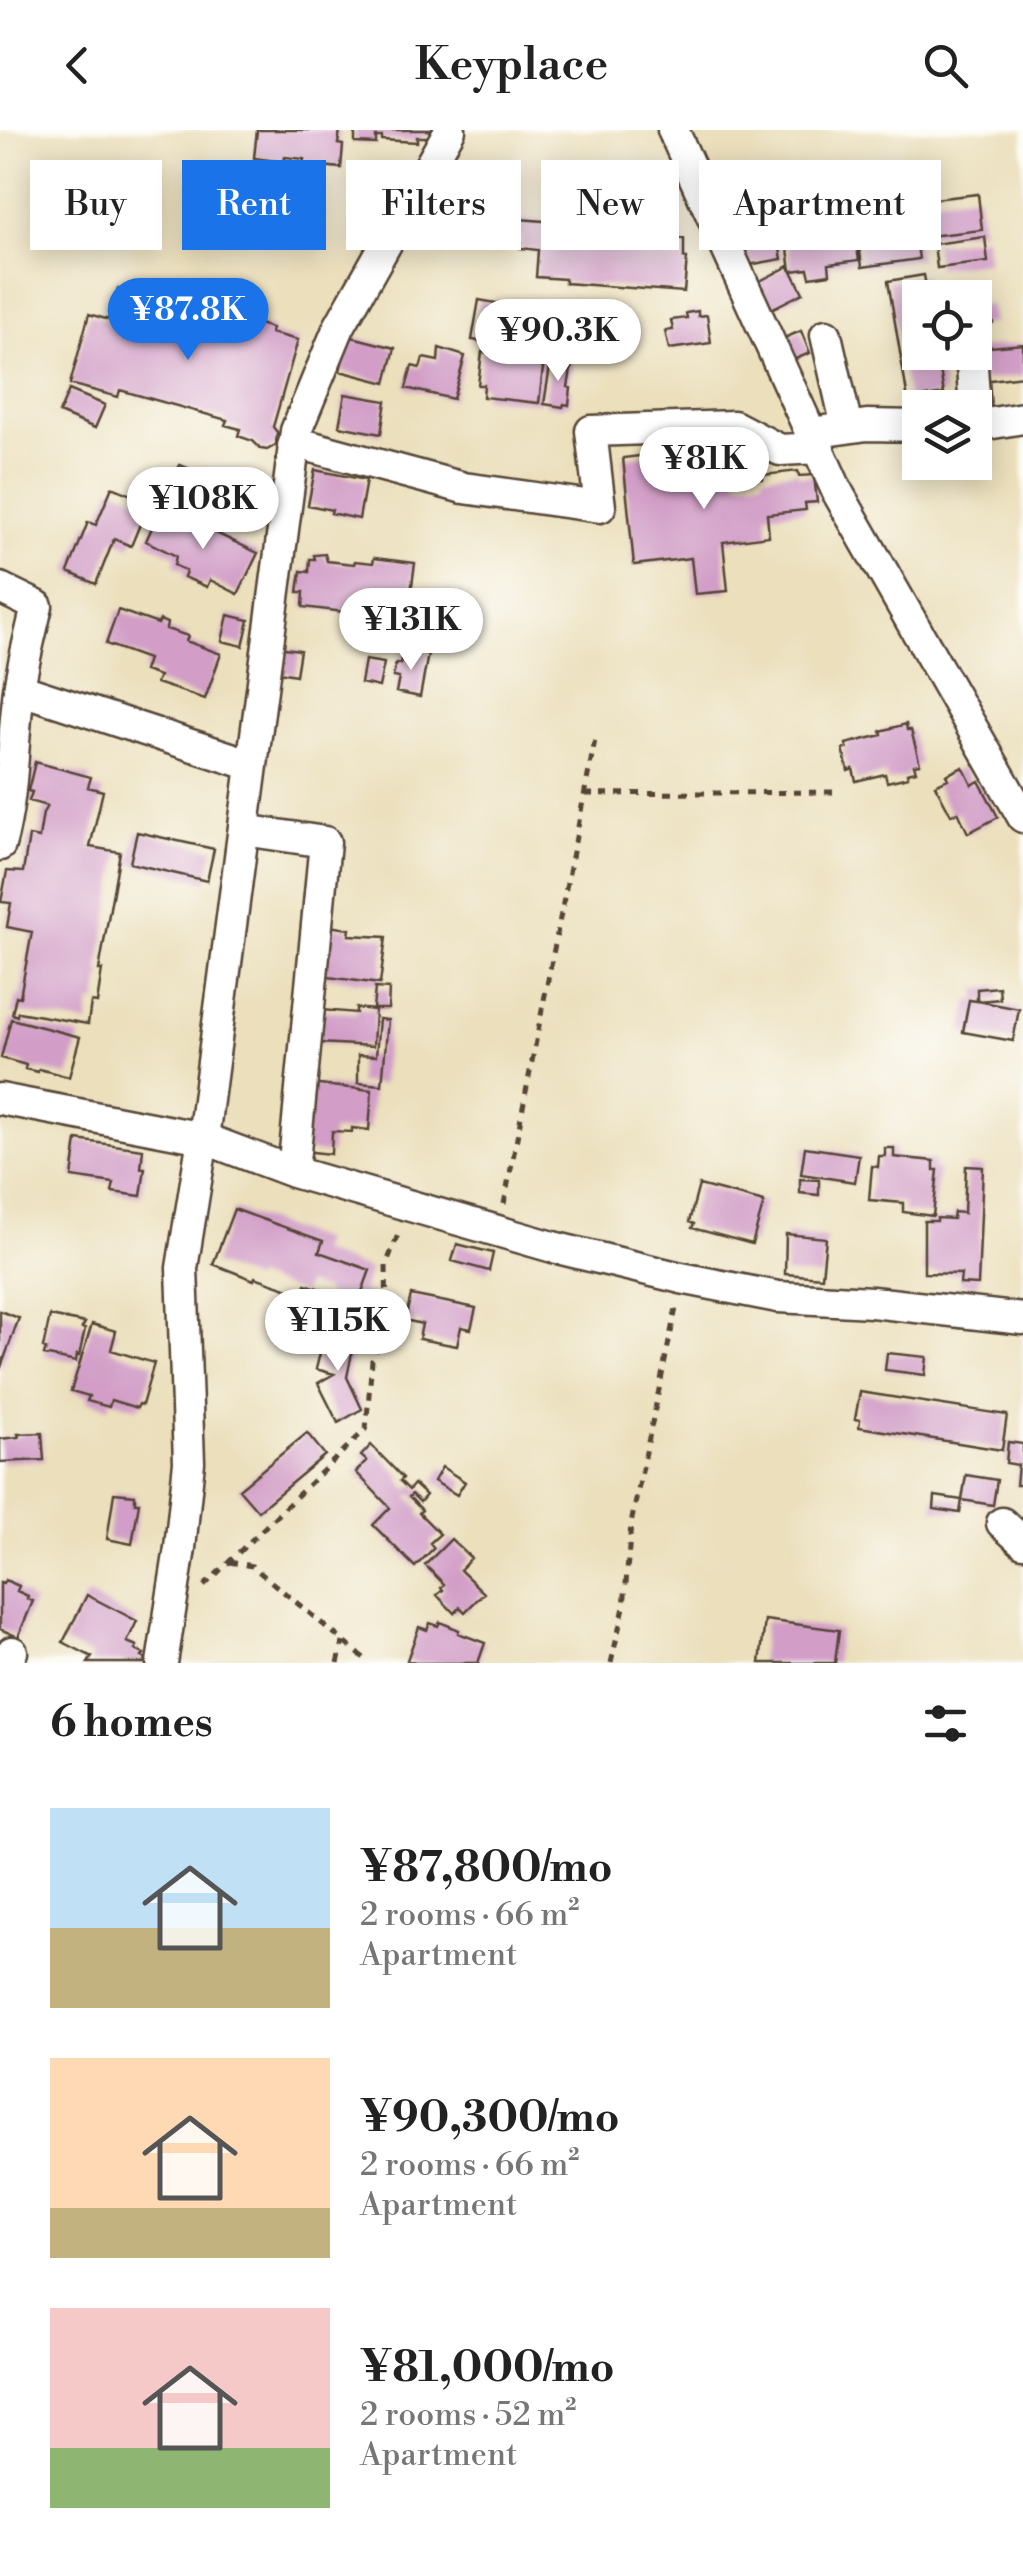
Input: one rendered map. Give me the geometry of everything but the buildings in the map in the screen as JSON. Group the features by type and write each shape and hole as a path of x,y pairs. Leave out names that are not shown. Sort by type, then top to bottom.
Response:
{"street":[{"path":"162,1663 190,1462 182,1268 204,1138 296,431 339,326 450,130"},
{"path":"673,130 838,493 1023,817"},
{"path":"826,335 847,427"},
{"path":"992,423 1023,418"},
{"path":"294,446 309,446 464,488 600,507 591,431 734,426 780,450 847,427 902,426"},
{"path":"0,588 37,606 19,689 9,804 0,845"},
{"path":"19,689 252,765"},
{"path":"244,830 325,842 292,1172"},
{"path":"0,1099 204,1138 292,1172 499,1232 681,1278 778,1297 872,1302 1023,1318"}],"path":[{"path":"499,1232 596,740"},
{"path":"585,794 838,792"},
{"path":"172,1604 190,1601 366,1429 372,1360 388,1325 386,1265 409,1206"},
{"path":"610,1663 624,1607 631,1524 681,1278"},
{"path":"229,1562 252,1566 364,1658"},
{"path":"338,1663 344,1640"}]}
